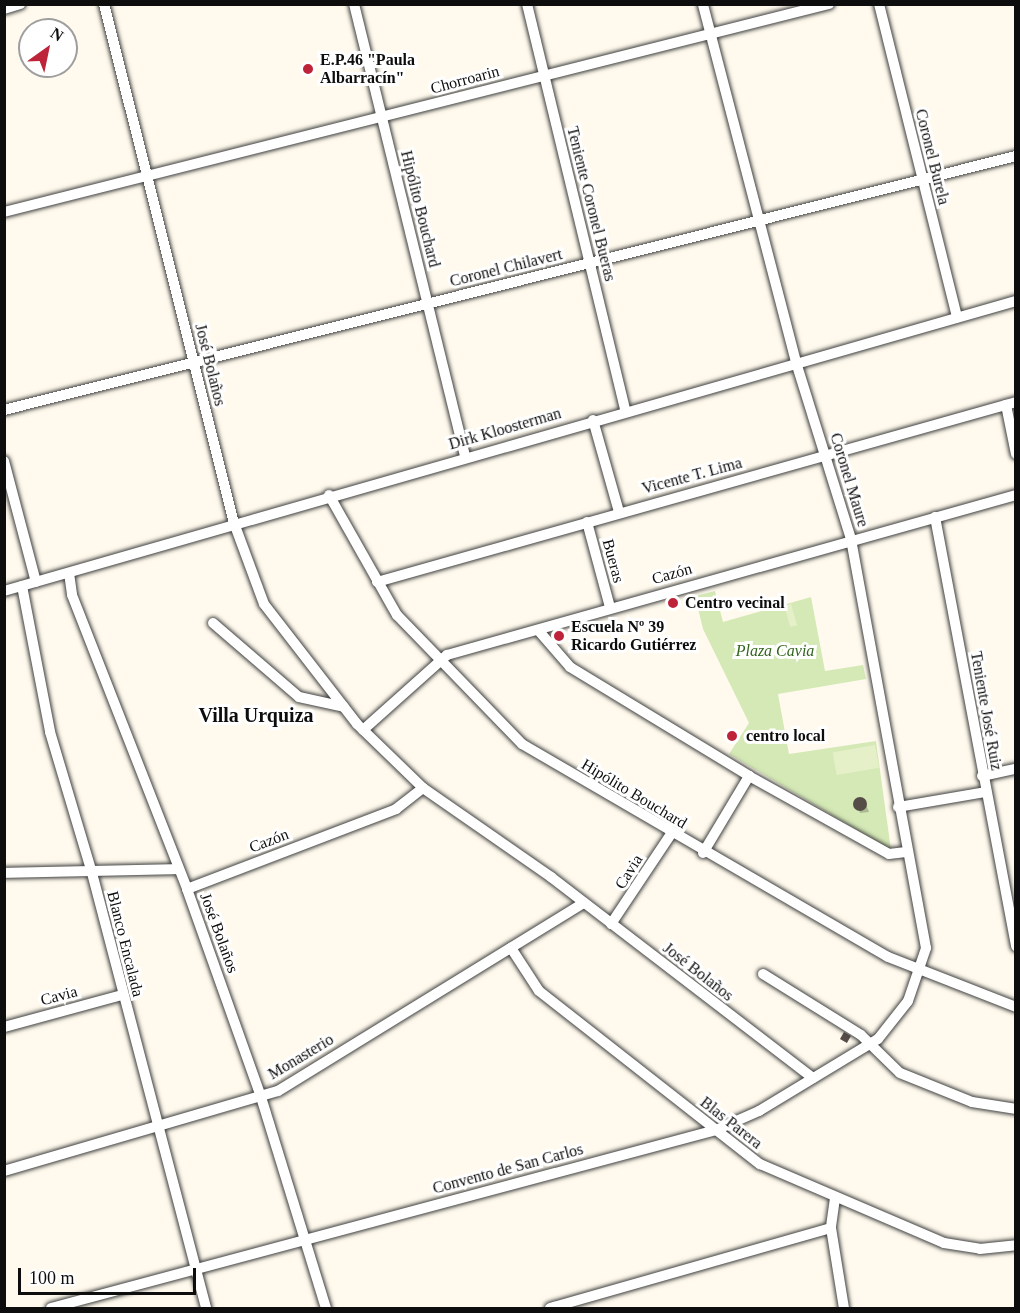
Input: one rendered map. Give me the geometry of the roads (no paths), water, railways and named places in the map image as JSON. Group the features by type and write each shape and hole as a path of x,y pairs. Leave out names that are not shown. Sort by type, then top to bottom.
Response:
{"street":[{"path":"4,9 20,4"},
{"name":"José Bolaños","path":"104,4 234,523 264,603 363,730 423,788 585,903 813,1078"},
{"name":"Hipólito Bouchard","path":"354,4 465,455"},
{"name":"Teniente Coronel Bueras","path":"527,4 625,410"},
{"name":"Coronel Maure","path":"702,4 796,362 827,455 851,539 906,852 926,948 921,971"},
{"name":"Chorroarin","path":"4,212 147,174 829,4"},
{"name":"Coronel Burela","path":"879,4 957,317"},
{"name":"Coronel Chilavert","path":"4,410 1016,156"},
{"name":"Dirk Kloosterman","path":"4,591 465,455 1016,301"},
{"path":"1011,404 1016,454"},
{"name":"Vicente T. Lima","path":"377,582 619,512 1011,404"},
{"path":"593,420 619,512"},
{"path":"4,461 36,582"},
{"name":"Hipólito Bouchard","path":"329,495 397,615 522,744 703,853 921,971 1016,1007"},
{"name":"Cazón","path":"363,730 439,660 610,607 1016,495"},
{"name":"Teniente José Ruiz","path":"935,517 982,776 1016,946"},
{"name":"Bueras","path":"587,522 610,607"},
{"name":"José Bolaños","path":"69,573 72,595 187,889 261,1097 326,1308"},
{"name":"Blanco Encalada","path":"22,586 50,732 92,873 122,995 206,1308"},
{"path":"213,623 299,697 344,707"},
{"path":"538,630 570,667 749,776 889,854 906,852"},
{"path":"982,776 1016,769"},
{"path":"703,853 749,776"},
{"name":"Cazón","path":"187,889 396,809 423,788"},
{"path":"898,807 986,792"},
{"name":"Cavia","path":"611,924 671,834"},
{"path":"4,873 92,873 178,869"},
{"name":"Monasterio","path":"4,1171 261,1097 585,903"},
{"name":"Blas Parera","path":"512,948 539,992 760,1164 944,1243 980,1249 1016,1245"},
{"name":"Convento de San Carlos","path":"51,1308 716,1130 813,1078 868,1044 899,1013 921,971"},
{"path":"763,974 868,1044 886,1064 909,1077 972,1102 1016,1109"},
{"name":"Cavia","path":"4,1027 122,995"},
{"path":"835,1198 831,1228 844,1308"},
{"path":"550,1308 831,1228"}],"place":[{"name":"E.P.46 \"Paula Albarracín\"","path":"308,69"},
{"name":"Centro vecinal","path":"673,603"},
{"name":"Escuela Nº 39 Ricardo Gutiérrez","path":"559,636"},
{"name":"centro local","path":"732,736"}],"district":[{"name":"Villa Urquiza","path":"256,715"}],"park label":[{"name":"Plaza Cavia","path":"775,651"}]}
